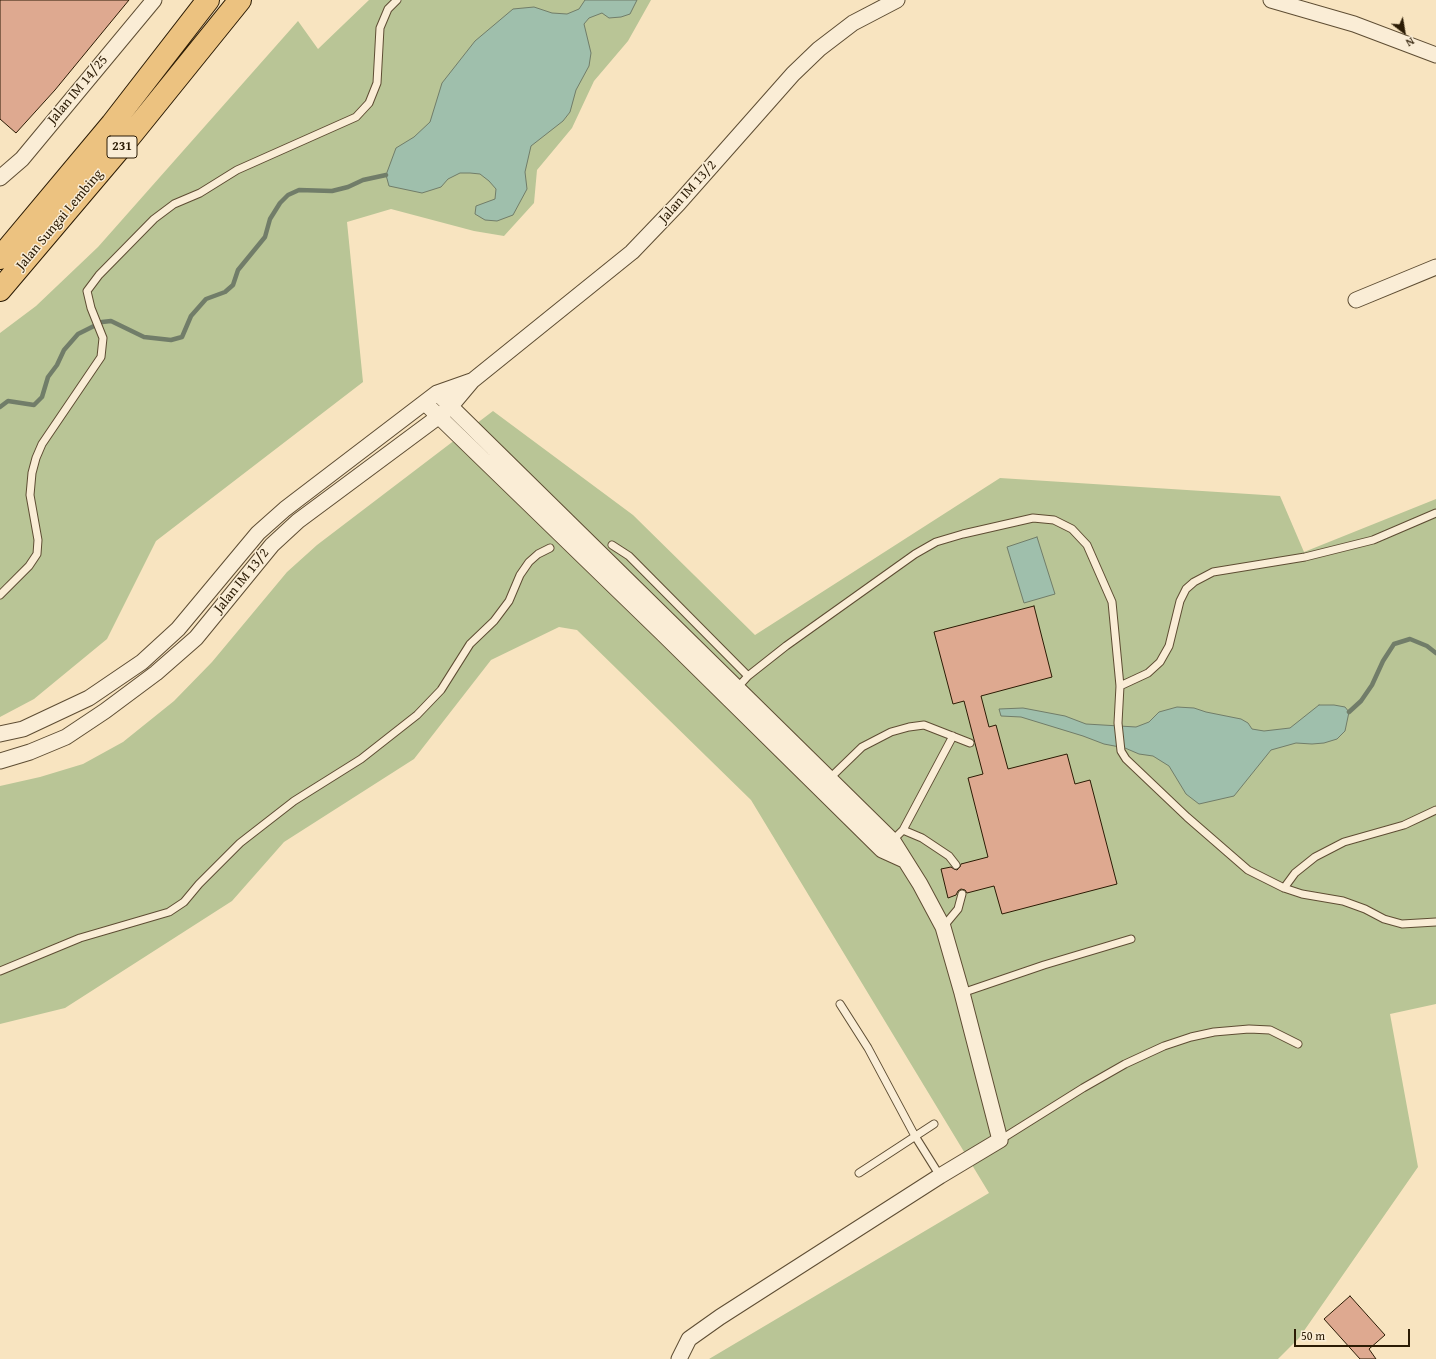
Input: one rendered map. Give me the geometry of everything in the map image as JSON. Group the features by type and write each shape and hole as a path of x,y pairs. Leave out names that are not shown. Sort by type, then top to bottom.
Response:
{"main road":[{"name":"Jalan Sungai Lembing","path":"0,258 112,124 208,0"},
{"name":"Jalan Sungai Lembing","path":"0,290 127,140 240,0"}],"street":[{"name":"Jalan IM 14/25","path":"0,178 22,159 154,0"},
{"name":"Jalan IM 13/2","path":"0,761 30,752 66,737 105,711 156,673 196,638 272,544 298,521 438,417 451,406 472,381 632,252 678,204 793,74 819,49 853,23 897,0"},
{"path":"1271,0 1354,24 1436,55"},
{"path":"1356,300 1436,267"},
{"name":"Jalan IM 13/2","path":"0,734 23,729 89,698 142,662 178,629 258,533 284,509 425,404 437,393 472,381"},
{"path":"437,393 738,687 759,719"},
{"path":"425,404 663,634 759,719 824,783 892,840 920,884 943,927 962,993 1000,1140 940,1176 720,1317 689,1339 679,1359"},
{"path":"663,634 674,624"}],"lane":[{"path":"0,595 29,566 37,554 38,540 30,495 32,473 36,458 42,444 54,424 101,357 103,338 91,308 87,292 99,275 154,219 174,204 200,193 237,170 356,117 369,103 377,83 380,28 388,9 397,0"},
{"path":"1120,686 1148,673 1160,662 1169,646 1180,601 1186,589 1194,582 1213,572 1305,557 1373,540 1436,513"},
{"path":"738,687 748,676 786,646 915,554 936,542 963,534 1033,518 1054,520 1072,529 1087,545 1112,602 1120,686 1118,723 1121,751 1126,759 1187,817 1248,870 1284,888 1302,894 1343,901 1365,909 1384,919 1402,924 1436,922"},
{"path":"612,545 629,556 748,676"},
{"path":"0,970 80,938 169,912 184,902 199,884 240,843 294,801 361,759 417,715 441,690 470,644 494,621 509,601 520,575 529,562 538,554 550,548"},
{"path":"824,783 862,748 890,732 924,725 970,742"},
{"path":"892,840 953,736"},
{"path":"1284,888 1295,872 1315,857 1344,842 1404,825 1436,810"},
{"path":"892,840 922,838 949,856 956,865"},
{"path":"943,927 958,909 962,894"},
{"path":"962,993 1130,939"},
{"path":"840,1004 868,1048 915,1136 940,1176"},
{"path":"1000,1140 1083,1088 1125,1064 1164,1046 1191,1037 1214,1032 1249,1029 1270,1030 1298,1044"},
{"path":"859,1173 934,1124"}],"shaded area":[{"path":"369,0 651,0 628,41 594,81 572,128 537,170 534,203 504,236 474,231 391,209 347,222 363,382 156,541 107,639 34,699 0,717 0,333 36,306 98,247 298,21 318,49"},
{"path":"585,0 637,0 630,14 621,17 609,18 602,13 589,18 584,24 591,53 589,66 576,90 570,112 563,121 531,146 525,172 527,189 513,215 497,221 485,220 475,214 476,206 495,199 496,189 480,174 460,173 448,179 441,187 422,193 389,186 386,175 396,148 414,137 430,122 442,83 475,41 513,9 534,7 552,13 567,14 579,9"},
{"path":"493,411 633,515 755,635 1000,478 1280,496 1304,552 1436,499 1436,1004 1390,1014 1418,1167 1299,1338 1278,1359 709,1359 989,1193 751,800 577,630 559,627 491,660 414,759 284,842 232,901 65,1008 0,1024 0,786 40,777 83,764 123,742 174,701 212,662 287,572 317,545"},
{"path":"1037,537 1055,594 1024,603 1007,547"},
{"path":"1319,705 1345,707 1349,712 1345,731 1337,739 1324,743 1296,743 1271,750 1234,796 1199,804 1186,794 1169,766 1153,756 1139,754 1125,748 1104,744 1021,717 1001,716 999,709 1023,708 1065,716 1086,724 1136,727 1149,722 1159,712 1177,707 1194,708 1241,719 1248,723 1252,729 1264,731 1290,728"}],"building":[{"path":"0,0 129,0 55,90 16,133 0,119"},
{"path":"1034,606 1052,677 981,696 989,727 996,725 1008,769 1067,754 1075,784 1090,780 1117,884 1002,914 994,886 967,893 965,890 961,889 956,895 948,898 941,869 951,867 957,870 961,864 988,857 968,778 983,774 964,701 953,704 934,632"},
{"path":"1350,1296 1385,1335 1369,1349 1376,1359 1360,1359 1324,1319"}],"waterway":[{"path":"0,407 8,401 34,405 42,397 48,377 57,365 64,350 78,334 102,322 111,321 144,337 171,340 182,337 191,316 206,299 225,292 233,285 238,270 265,237 270,219 280,203 288,195 299,190 332,191 348,187 363,180 386,175"},
{"path":"1349,712 1361,701 1372,685 1383,661 1394,644 1410,639 1427,646 1436,653"}]}
